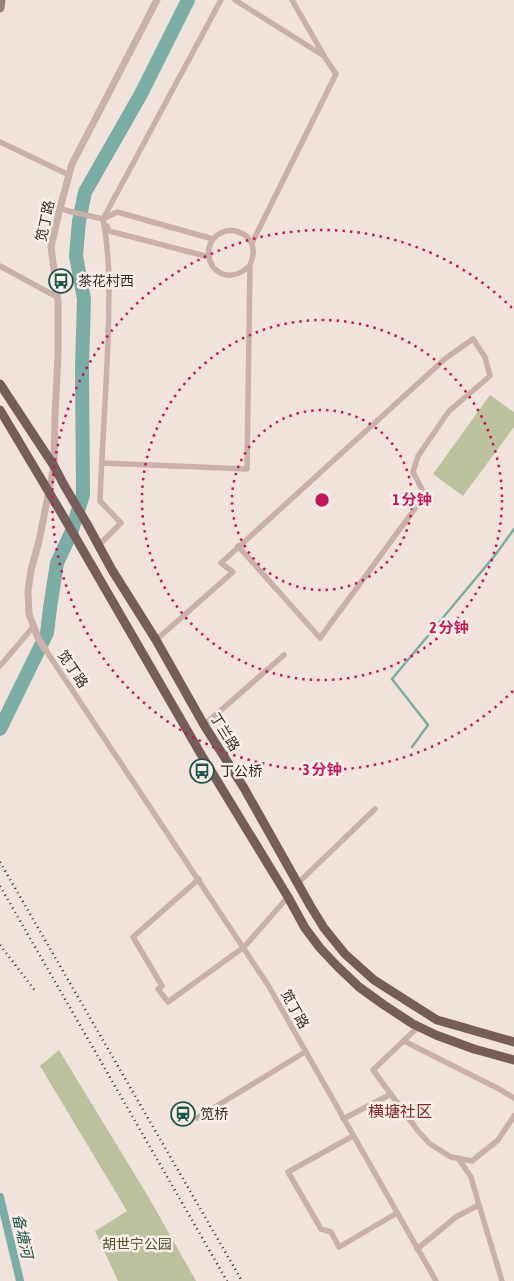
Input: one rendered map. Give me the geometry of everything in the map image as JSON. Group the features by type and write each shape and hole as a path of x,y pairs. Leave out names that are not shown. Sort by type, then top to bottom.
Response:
{"main road":[{"path":"0,8 1,0"},
{"name":"丁兰路","path":"0,384 54,466 112,570 156,640 204,725 244,788 324,928 345,954 374,980 437,1020 514,1042"},
{"path":"0,410 202,756 305,928 320,948 359,987 418,1027 474,1050 514,1060"}],"street":[{"name":"笕丁路","path":"157,0 72,164 51,247 57,296 58,356 54,466 39,542 31,570 28,591 29,614 38,638 45,649 268,984 436,1281"},
{"path":"99,545 121,523 100,501 109,302 108,244 103,220 221,0"},
{"path":"235,0 324,56"},
{"path":"252,243 336,74 292,0"},
{"path":"0,142 69,175"},
{"path":"60,208 103,220 109,231 209,257"},
{"path":"103,220 117,212 213,239"},
{"path":"234,230 241,232 247,237 252,243 254,250 253,258 245,271 231,276 216,270 208,251 213,239 219,234 234,230"},
{"path":"102,463 246,469 250,265"},
{"path":"0,266 57,296"},
{"path":"156,640 233,572 220,563 238,546 446,358 473,339 485,357 490,376 449,411 418,456 413,472 425,495 320,638 238,546"},
{"path":"0,666 33,627"},
{"path":"204,725 284,655"},
{"path":"298,883 375,809"},
{"path":"199,879 133,937 162,986 158,989 168,1002 244,947 288,898"},
{"path":"418,1027 373,1070 418,1131 430,1144 451,1157 472,1161 498,1140 514,1116"},
{"path":"404,1041 514,1098"},
{"path":"197,1118 305,1052"},
{"path":"343,1119 391,1094"},
{"path":"353,1136 288,1172 321,1229 331,1232 339,1246 397,1213"},
{"path":"458,1158 471,1177 502,1281"},
{"path":"417,1249 456,1217 479,1205"}],"green space":[{"path":"490,395 514,412 514,427 463,496 433,474"},
{"name":"胡世宁公园","path":"59,1050 149,1198 196,1281 118,1281 95,1231 127,1211 40,1066"}],"waterway":[{"path":"0,729 47,633 57,563 71,533 83,495 82,367 84,299 76,256 79,221 85,192 141,94 188,0"},
{"path":"412,747 428,725 392,679 496,554 514,529"},
{"name":"备塘河","path":"0,1197 20,1281"}],"railway":[{"path":"0,862 242,1281"},
{"path":"0,886 227,1281"},
{"path":"0,945 36,992"}],"place":[{"name":"茶花村西","path":"61,281"},
{"name":"丁公桥","path":"202,771"},
{"name":"笕桥","path":"183,1114"}],"district":[{"name":"横塘社区","path":"400,1111"}]}
